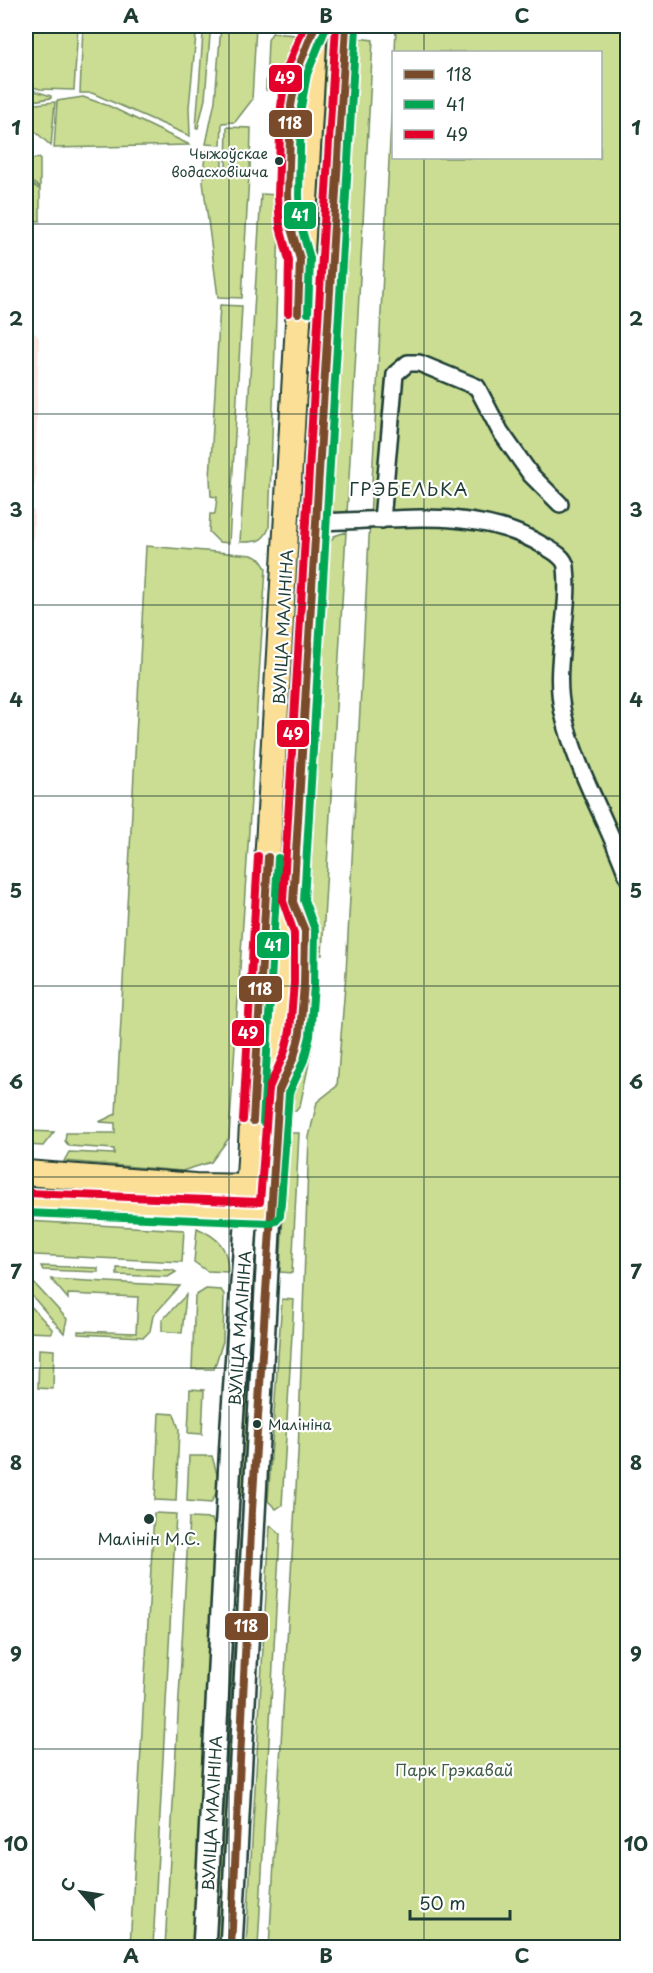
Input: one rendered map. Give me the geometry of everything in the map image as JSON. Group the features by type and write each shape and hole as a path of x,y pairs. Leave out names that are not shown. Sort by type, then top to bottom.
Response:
{"main road":[{"name":"ВУЛІЦА МАЛІНІНА","path":"204,1947 232,1423 247,1212 315,26"},
{"name":"ВУЛІЦА МАЛІНІНА","path":"231,1947 270,1213 318,522 346,26"},
{"path":"286,549 315,550"},
{"path":"26,1173 195,1186 272,1187"},
{"path":"26,1203 270,1213"}],"street":[{"path":"382,520 395,374 408,363 419,363 477,387 500,431 531,475 560,504"},
{"path":"318,522 382,520 485,522 510,528 536,540 557,553 566,563 561,662 562,711 576,756 627,878"}],"shaded area":[{"path":"26,323 39,338 35,486 26,485"},
{"path":"26,509 34,510 29,674 26,674"}],"green space":[{"path":"28,26 78,26 74,90 40,89 26,85"},
{"path":"83,26 192,26 196,35 189,107 190,136 92,93 80,93"},
{"path":"198,26 209,26 210,35 205,99 198,128 196,128 203,34"},
{"path":"221,26 256,26 252,100 235,122 222,123 221,145 206,144 215,101"},
{"name":"Парк Грэкавай","path":"396,26 620,26 628,49 627,1947 269,1948 298,1454 309,1137 317,1102 337,1086 346,973 392,104 392,159 602,159 602,51 395,51"},
{"path":"272,33 296,35 286,94 266,90 268,40"},
{"path":"323,37 331,37 302,537 299,540 297,539"},
{"path":"357,38 373,40 347,514 335,513 330,507"},
{"path":"26,88 51,96 51,98 26,102"},
{"path":"83,97 109,106 190,145 54,148 57,101"},
{"path":"55,102 51,146 26,123 26,105"},
{"path":"227,127 251,128 250,170 226,168"},
{"path":"205,151 222,151 222,174 249,175 242,298 218,297 203,182"},
{"path":"40,158 40,188 26,177 26,160"},
{"path":"26,180 40,190 40,221 26,220"},
{"path":"261,194 280,195 269,528 264,537 258,541 240,542"},
{"path":"220,305 242,306 229,543 219,542 209,532 210,514 215,514 217,497 211,496 210,478"},
{"path":"346,532 322,955 314,955 309,901 330,542 334,536"},
{"path":"146,546 252,555 260,559 266,568 229,1138 211,1162 182,1171 64,1161 69,1152 114,1154 114,1149 69,1146 65,1141 66,1133 115,1133 115,1123 99,1122 116,1114"},
{"path":"295,559 301,562 271,1108 264,1107"},
{"path":"304,1044 313,1044 300,1106 296,1111 289,1111 294,1072"},
{"path":"26,1131 54,1132 43,1146 26,1145"},
{"path":"287,1133 299,1133 292,1273 280,1272"},
{"path":"26,1221 184,1230 182,1262 35,1255 26,1251"},
{"path":"197,1228 221,1244 228,1263 228,1272 207,1271 194,1262"},
{"path":"41,1266 98,1268 98,1272 43,1270"},
{"path":"117,1268 176,1272 168,1277 117,1275"},
{"path":"26,1279 31,1280 67,1319 64,1333 26,1289"},
{"path":"51,1279 180,1286 153,1316 150,1331 144,1337 78,1334 78,1331 136,1333 138,1297 68,1294 68,1299"},
{"path":"206,1289 221,1290 224,1294 223,1341 214,1369 192,1369 195,1296"},
{"path":"247,1292 256,1292 246,1494 240,1496 238,1492"},
{"path":"186,1295 182,1333 162,1331 162,1320"},
{"path":"282,1299 294,1300 282,1505 276,1509 268,1501"},
{"path":"26,1301 52,1329 52,1333 26,1332"},
{"path":"39,1349 54,1350 53,1389 38,1388"},
{"path":"190,1389 204,1390 202,1434 188,1433"},
{"path":"159,1413 174,1414 179,1429 176,1501 155,1500"},
{"path":"189,1456 212,1456 220,1485 211,1503 187,1501"},
{"path":"154,1513 176,1514 153,1947 130,1947"},
{"path":"189,1518 212,1519 215,1529 193,1947 165,1947"},
{"path":"270,1525 280,1534 258,1947 246,1947"},
{"path":"241,1527 245,1527 222,1947 216,1948"}],"transit line":[{"name":"49","path":"288,313 289,260 280,227 278,196 281,106 287,68 304,26"},
{"name":"118","path":"298,313 300,259 290,225 288,195 291,106 297,71 315,26"},
{"name":"49","path":"26,1193 260,1202 269,1088 284,1054 290,1031 294,983 294,933 283,901 336,26"},
{"name":"118","path":"231,1948 252,1510 279,1090 294,1057 300,1033 304,984 305,931 293,902 346,26"},
{"name":"41","path":"26,1213 270,1223 276,1221 280,1216 289,1093 304,1060 310,1036 314,985 315,930 304,900 356,27"},
{"name":"41","path":"308,313 310,258 300,223 299,195 301,107 307,74 325,30"},
{"name":"49","path":"243,1120 258,856"},
{"name":"118","path":"253,1121 268,857"},
{"name":"41","path":"263,1122 278,858"}],"place":[{"name":"Чыжоўскае водасховішча","path":"279,161"},
{"name":"Малініна","path":"257,1424"},
{"name":"Малінін М.С.","path":"149,1519"}],"district":[{"name":"ГРЭБЕЛЬКА","path":"409,488"}]}
